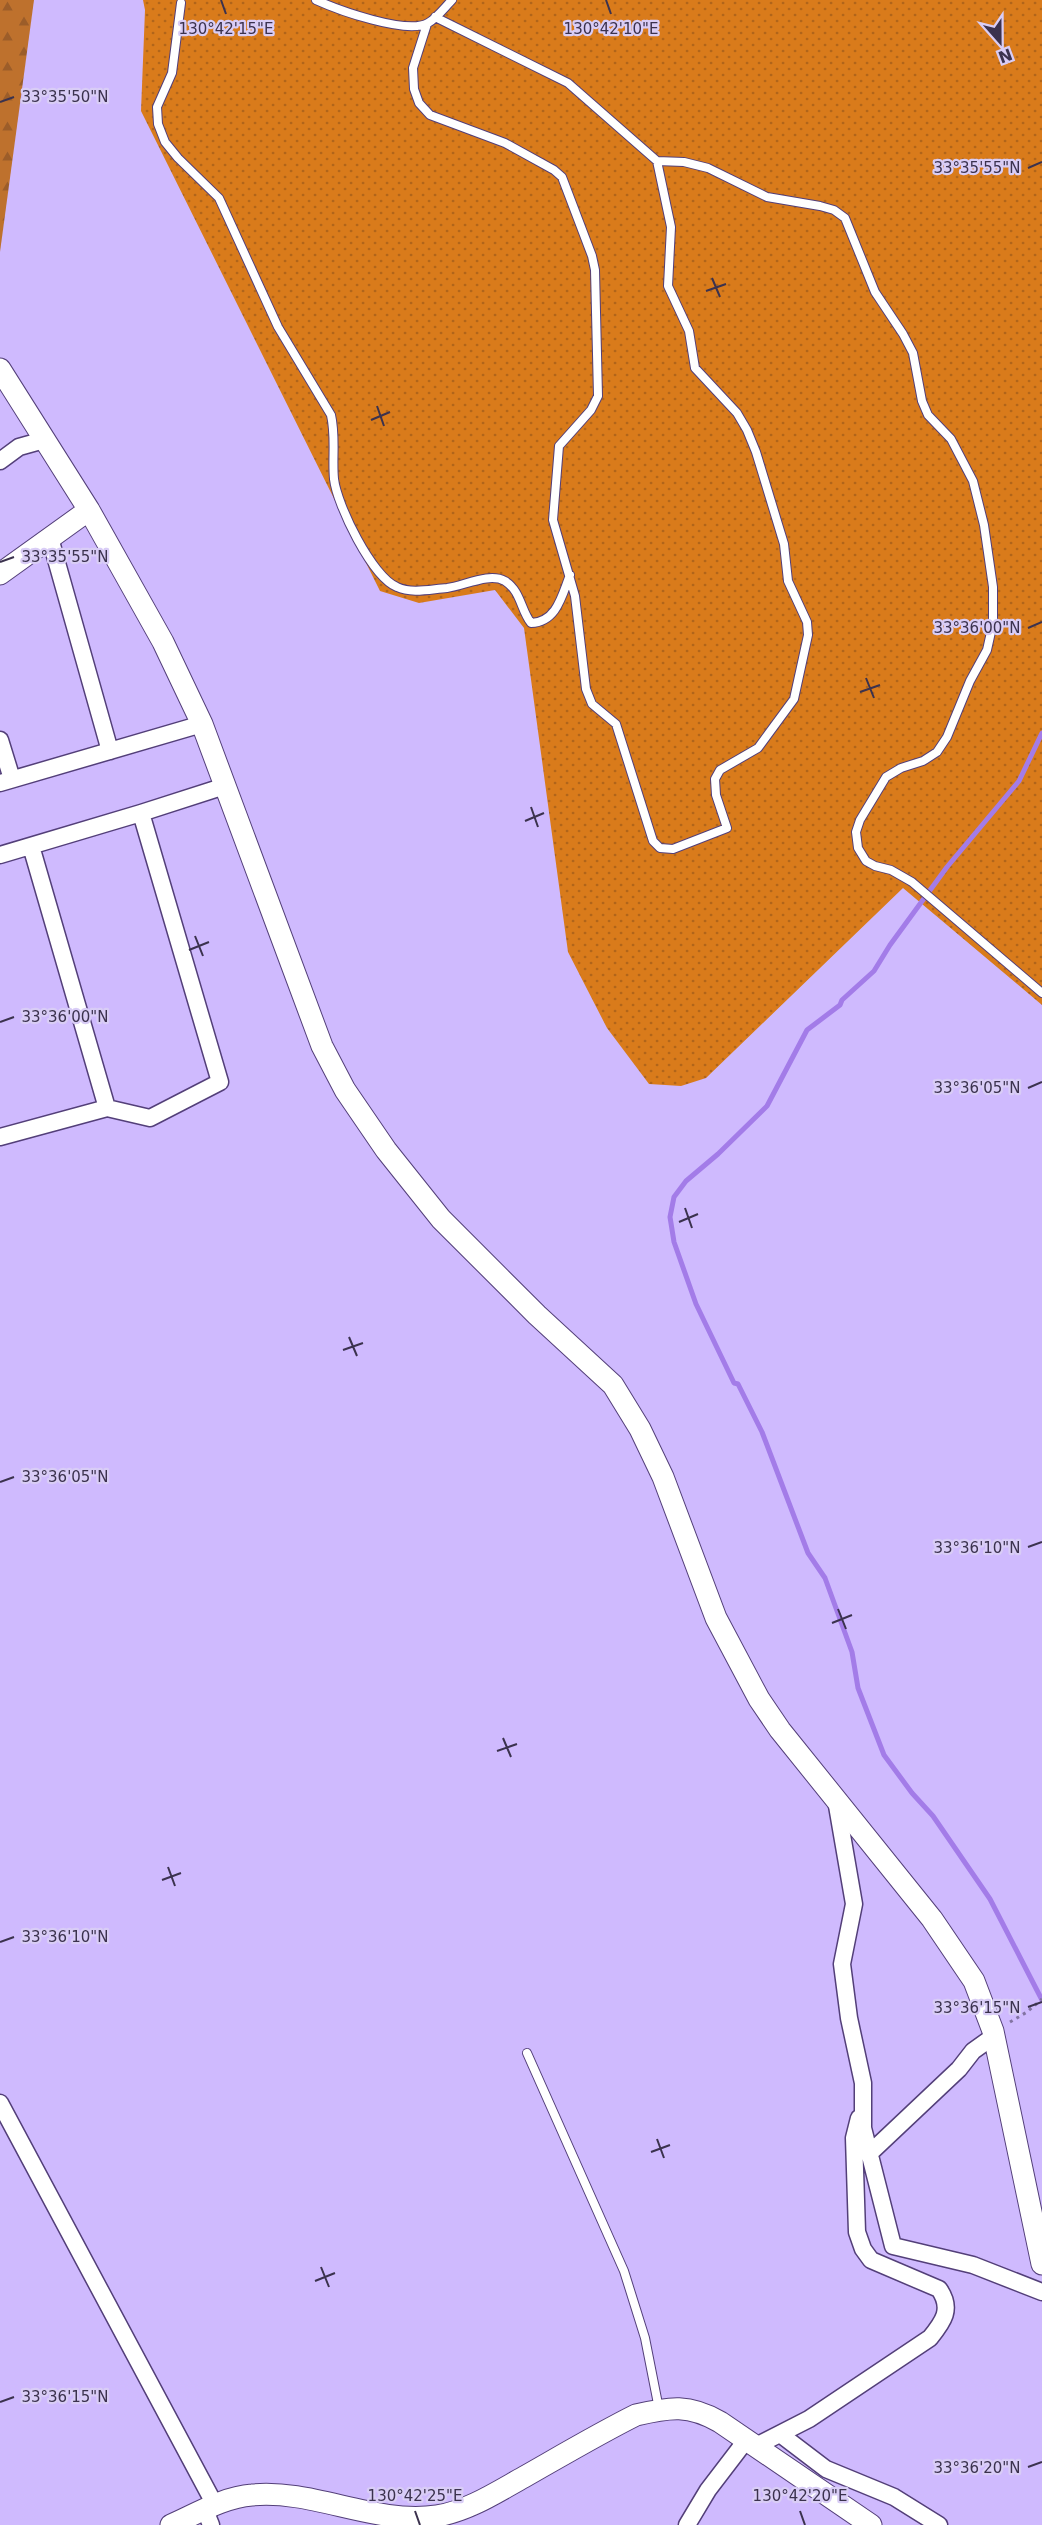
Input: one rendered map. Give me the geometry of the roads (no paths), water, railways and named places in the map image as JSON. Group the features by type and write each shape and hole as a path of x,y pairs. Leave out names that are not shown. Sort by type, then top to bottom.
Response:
{"street":[{"path":"0,369 89,510 163,642 202,724 306,1006 322,1046 345,1090 386,1150 441,1219 537,1315 613,1385 640,1429 663,1477 716,1618 759,1699 836,1800 932,1919 974,1981 993,2034 1042,2264"},
{"path":"0,461 20,447 45,440"},
{"path":"0,574 89,510"},
{"path":"50,538 110,751"},
{"path":"0,740 6,781 202,724"},
{"path":"0,855 225,786"},
{"path":"0,1137 107,1108 150,1118 220,1082 141,813"},
{"path":"31,846 107,1108"},
{"path":"836,1800 854,1904 842,1964 849,2018 863,2084 863,2128 893,2246 973,2265 1042,2292"},
{"path":"870,2153 993,2034"},
{"path":"0,2103 210,2513"},
{"path":"687,2525 708,2490 751,2443 780,2434 809,2419 930,2338 943,2321 947,2308 939,2289 872,2260 863,2249 857,2232 854,2138 863,2103"},
{"path":"171,2525 210,2513 250,2495 283,2494 357,2518 438,2516 477,2503 636,2415 659,2409 687,2408 705,2413 871,2525"},
{"path":"780,2434 826,2469 894,2497 939,2525"}],"lane":[{"path":"316,0 333,8 378,20 408,26 427,24"},
{"path":"435,17 568,83 657,161 671,226 668,286 670,294 689,331 695,368 737,413 747,430 784,544 788,582 807,622 808,635 794,699 758,748 720,770 715,779 716,795 728,828 673,849 660,848 653,841 616,724 591,704 586,689 575,596 553,520 559,446 591,410 598,396 592,256 562,177 554,170 505,143 430,115 419,103 414,89 413,68 427,24 452,0"},
{"path":"181,1 172,73 157,107 158,124 165,142 178,158 219,198 278,327 331,415 334,429 334,481 345,512 372,564 383,578 398,588 414,591 451,588 493,579 505,581 519,597 531,623 540,623 550,618 570,576"},
{"path":"657,161 684,162 708,168 767,197 820,206 834,210 845,218 875,292 913,353 922,401 928,415 951,439 973,481 984,525 993,587 993,623 987,650 937,752 923,761 901,768 886,777 860,820 856,832 858,848 866,861 891,870 912,882 1042,993"},
{"path":"527,2053 624,2271 645,2338 659,2409"}],"waterway":[{"path":"1042,733 1019,781 947,867 890,945 874,971 842,1000 840,1005 807,1030 767,1106 718,1154 686,1181 674,1197 670,1217 674,1242 696,1304 734,1383 738,1384 762,1432 808,1553 825,1578 852,1652 858,1688 884,1755 912,1793 933,1816 990,1899 1042,2000"}]}
